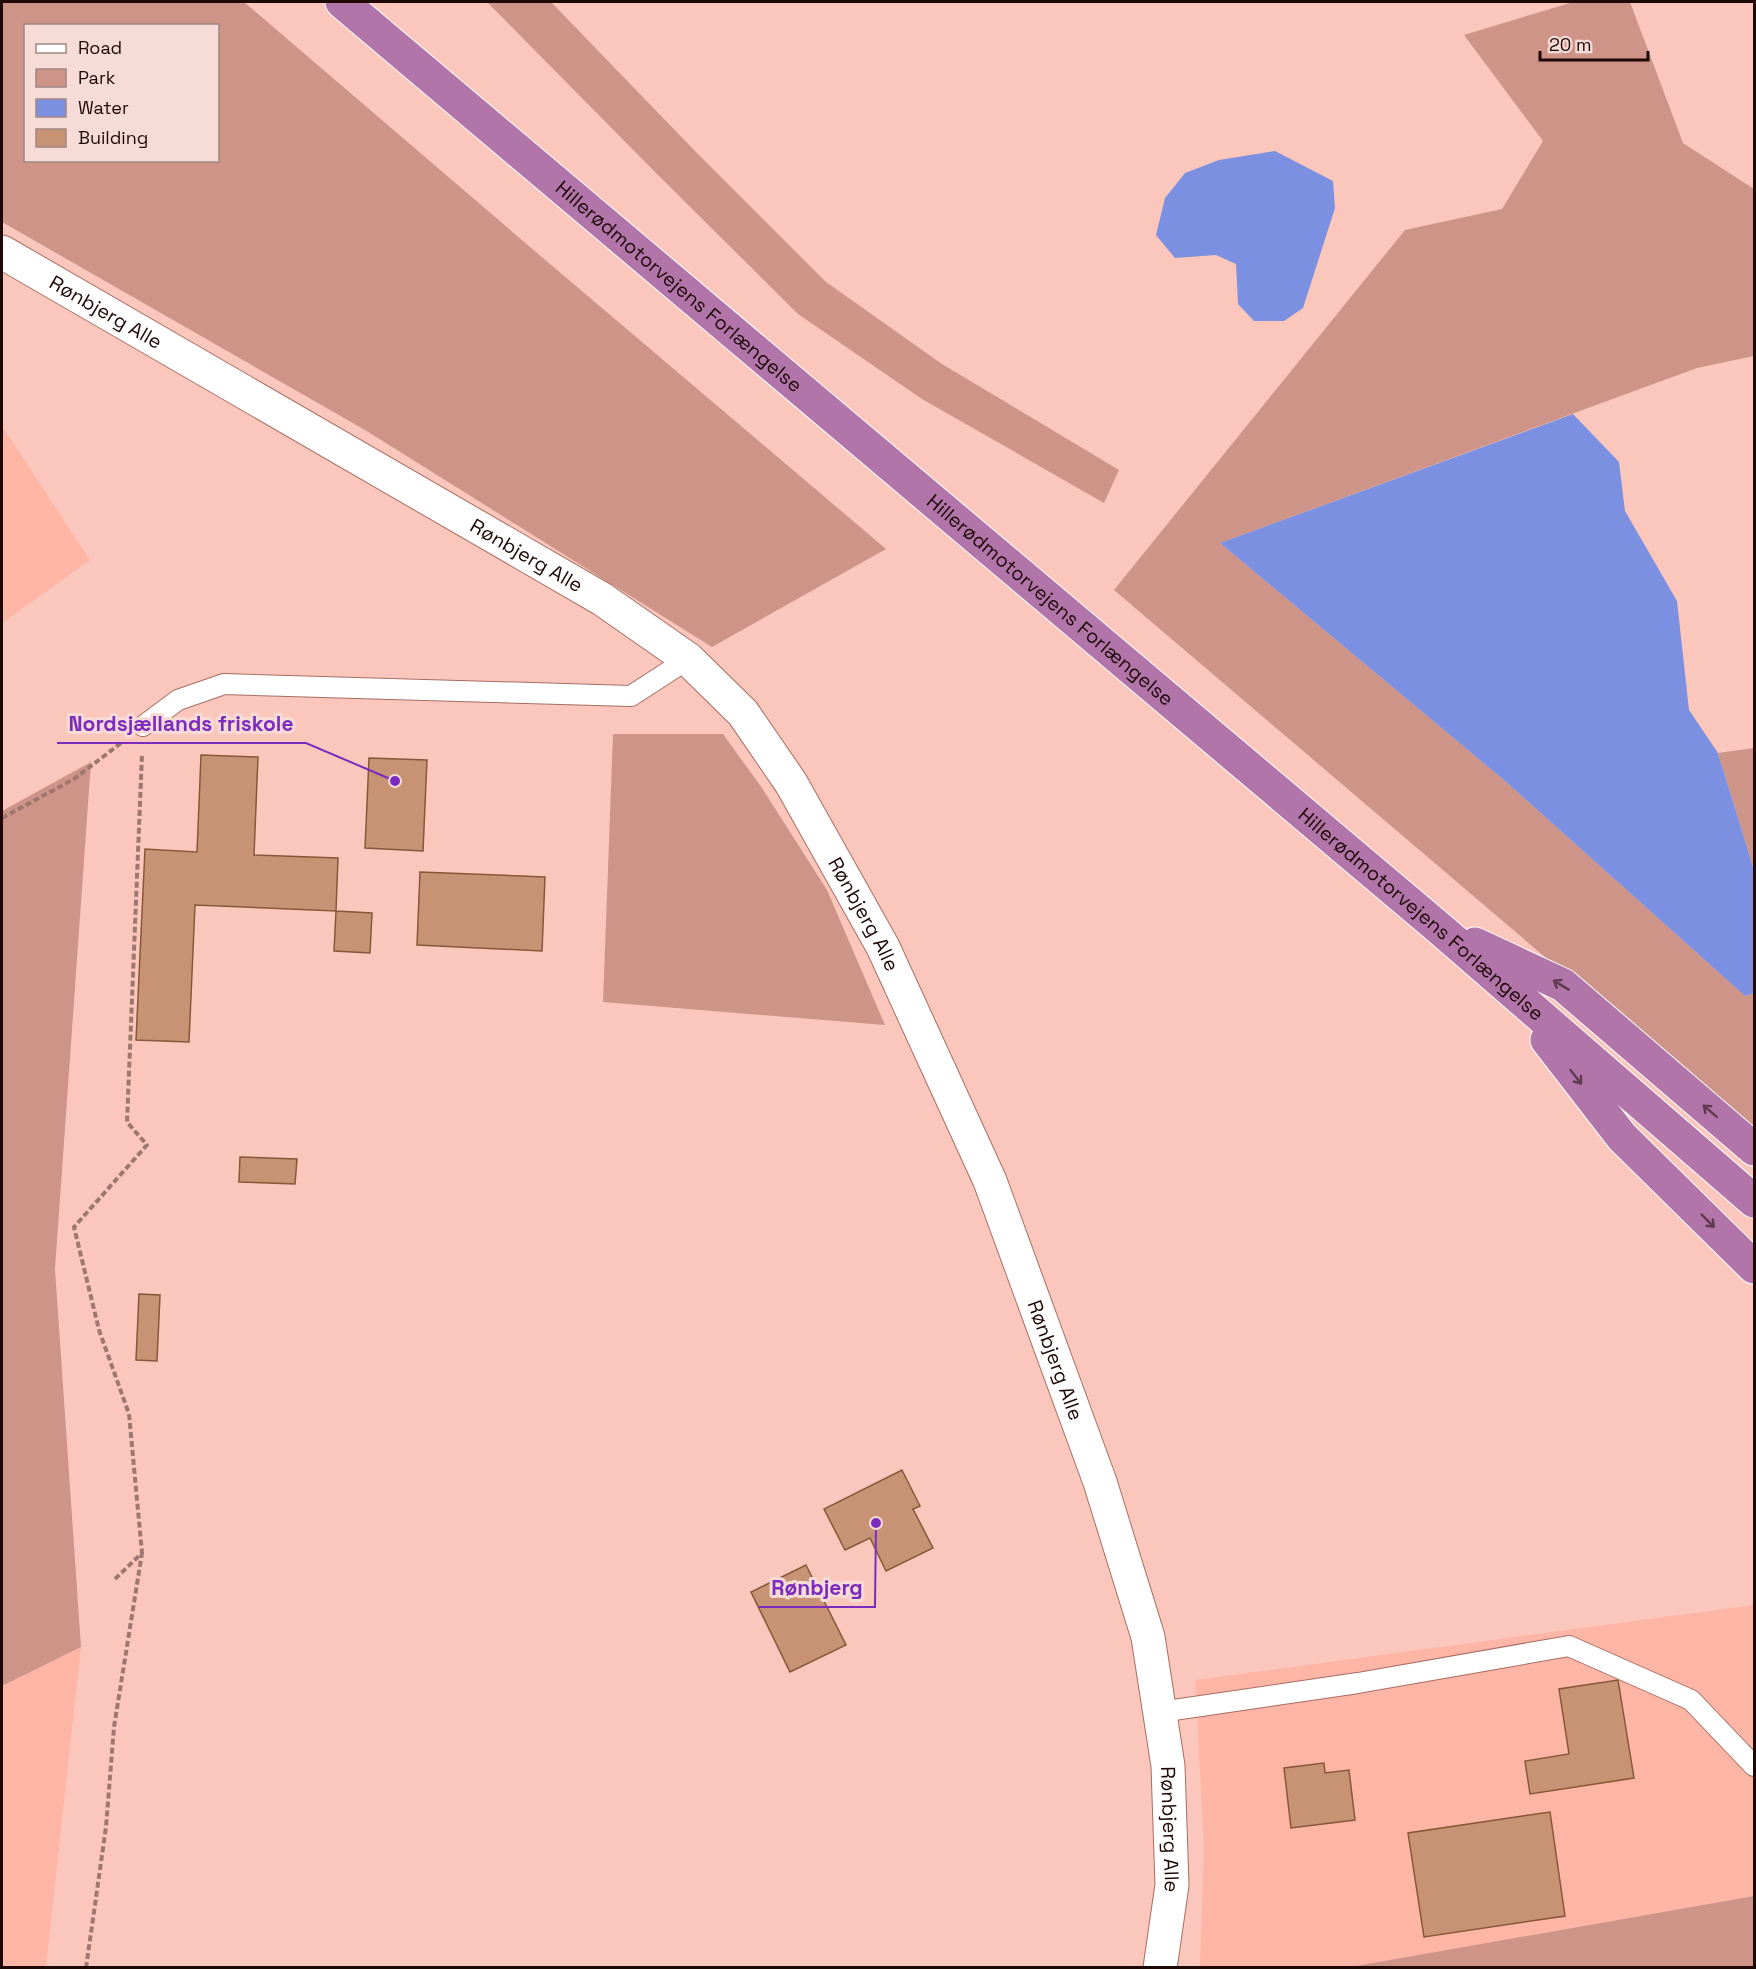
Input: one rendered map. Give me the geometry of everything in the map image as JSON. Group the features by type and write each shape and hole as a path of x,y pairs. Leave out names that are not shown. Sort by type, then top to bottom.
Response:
{"highway":[{"name":"Hillerødmotorvejens Forlængelse","path":"342,2 1439,928 1755,1201"},
{"path":"1439,928 1563,985 1755,1149"},
{"path":"1501,982 1622,1137 1755,1267"}],"street":[{"name":"Rønbjerg Alle","path":"2,252 602,599 688,659 743,713 791,783 882,947 990,1181 1100,1482 1148,1637 1168,1766 1172,1885 1160,1968"}],"lane":[{"path":"143,726 178,700 224,684 631,696 688,659"},
{"path":"1160,1712 1358,1683 1569,1646 1691,1700 1755,1766"}],"path":[{"path":"2,818 74,779 143,726"},
{"path":"86,1968 106,1827 114,1727 142,1553 129,1414 99,1330 74,1227 147,1145 127,1122 143,726"},
{"path":"115,1579 142,1553"}],"shaded area":[{"path":"2,426 90,560 2,623"},
{"path":"1754,1605 1754,1896 1350,1967 1200,1967 1204,1846 1195,1680"},
{"path":"81,1647 46,1967 2,1968 2,1686"}],"green space":[{"path":"2,2 244,2 886,549 712,647 365,430 2,222"},
{"path":"487,2 551,2 826,282 942,364 1119,470 1104,503 922,399 798,314"},
{"path":"1573,2 1630,2 1683,143 1754,189 1754,356 1697,368 1220,543 1505,781 1745,996 1754,993 1754,1135 1114,590 1405,230 1502,209 1543,141 1464,35"},
{"path":"613,734 723,734 762,788 827,890 885,1025 603,1002"},
{"path":"1754,748 1754,870 1718,753"},
{"path":"91,762 55,1269 81,1647 2,1686 2,811"},
{"path":"1754,1896 1754,1967 1350,1967"}],"water":[{"path":"1275,151 1333,181 1335,208 1303,308 1284,321 1254,321 1238,304 1236,264 1216,255 1175,258 1156,235 1165,198 1185,173 1219,160"},
{"path":"1573,414 1619,462 1625,511 1677,601 1689,710 1718,753 1754,870 1754,993 1745,996 1505,781 1220,543"}],"building":[{"path":"201,755 258,757 254,855 338,858 336,911 195,905 189,1042 136,1040 145,849 197,852"},
{"path":"369,758 427,760 423,851 365,848"},
{"path":"420,872 545,877 542,951 417,945"},
{"path":"336,911 372,913 370,953 334,951"},
{"path":"240,1157 297,1159 295,1184 239,1182"},
{"path":"139,1294 160,1295 157,1361 136,1360"},
{"path":"902,1470 920,1506 913,1509 933,1548 886,1571 870,1538 845,1550 824,1509"},
{"path":"806,1565 846,1645 790,1672 751,1592"},
{"path":"1618,1680 1634,1778 1530,1794 1525,1761 1569,1754 1559,1689"},
{"path":"1324,1763 1325,1773 1349,1770 1355,1820 1291,1828 1284,1768"},
{"path":"1550,1812 1565,1916 1424,1937 1408,1833"}],"place":[{"name":"Nordsjællands friskole","path":"395,781"},
{"name":"Rønbjerg","path":"876,1523"}]}
